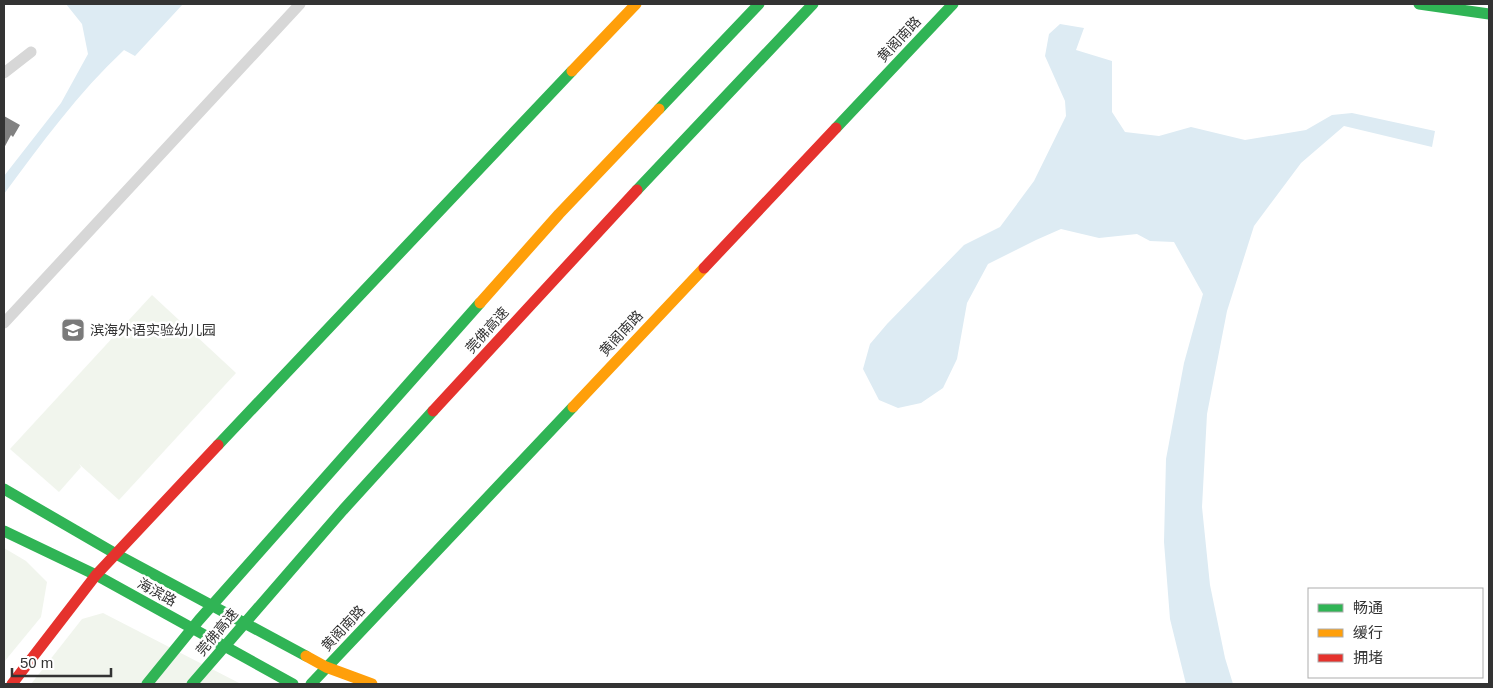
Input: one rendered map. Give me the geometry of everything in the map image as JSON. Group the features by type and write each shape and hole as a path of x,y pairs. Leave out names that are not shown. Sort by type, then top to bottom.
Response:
{"main road":[{"path":"12,684 96,575 636,4"},
{"name":"莞佛高速","path":"147,684 199,620 559,214 758,4"},
{"name":"莞佛高速","path":"192,684 266,598 584,245 813,4"},
{"name":"黄阁南路","path":"311,684 953,4"},
{"path":"1420,4 1489,14"},
{"path":"4,489 116,554 326,667 372,684"},
{"name":"海滨路","path":"4,531 96,575 293,684"}],"street":[{"path":"4,323 300,4"},
{"path":"4,73 31,52"}],"shaded area":[{"path":"66,4 183,4 135,56 124,50 107,66 61,119 4,194 4,176 61,103 88,54 82,24"},
{"path":"1060,24 1084,28 1076,50 1112,61 1112,112 1125,132 1159,136 1191,127 1245,140 1306,130 1332,115 1352,113 1435,131 1432,147 1344,126 1301,163 1254,226 1227,311 1207,414 1202,507 1210,585 1225,658 1233,684 1186,684 1170,619 1164,542 1166,459 1184,363 1203,294 1174,242 1150,241 1137,234 1099,238 1061,229 988,264 967,303 957,359 943,388 921,403 898,408 879,400 863,369 870,344 887,324 964,245 1000,227 1034,181 1066,116 1065,101 1045,56 1049,34"},
{"path":"152,295 236,373 119,500 79,464 81,467 59,492 10,449"},
{"path":"4,548 26,561 47,582 41,617 4,662"},
{"path":"103,613 241,684 31,684 82,619"}],"building":[{"path":"4,116 20,125 13,137 11,135 4,148"}],"traffic: fast":[{"path":"659,109 759,4"},
{"path":"637,190 813,4"},
{"path":"836,128 953,4"},
{"path":"1419,4 1489,14"},
{"path":"218,445 572,71"},
{"path":"147,684 199,620 480,303"},
{"path":"311,684 573,407"},
{"path":"192,684 343,510 433,411"},
{"path":"4,489 116,554 306,656"},
{"path":"4,531 96,575 293,684"}],"traffic: slow":[{"path":"572,71 636,4"},
{"path":"480,303 559,214 659,109"},
{"path":"573,407 704,268"},
{"path":"306,656 326,667 372,684"}],"traffic: jam":[{"path":"704,268 836,128"},
{"path":"433,411 637,190"},
{"path":"12,684 96,575 218,445"}],"place":[{"name":"滨海外语实验幼儿园","path":"73,330"}]}
